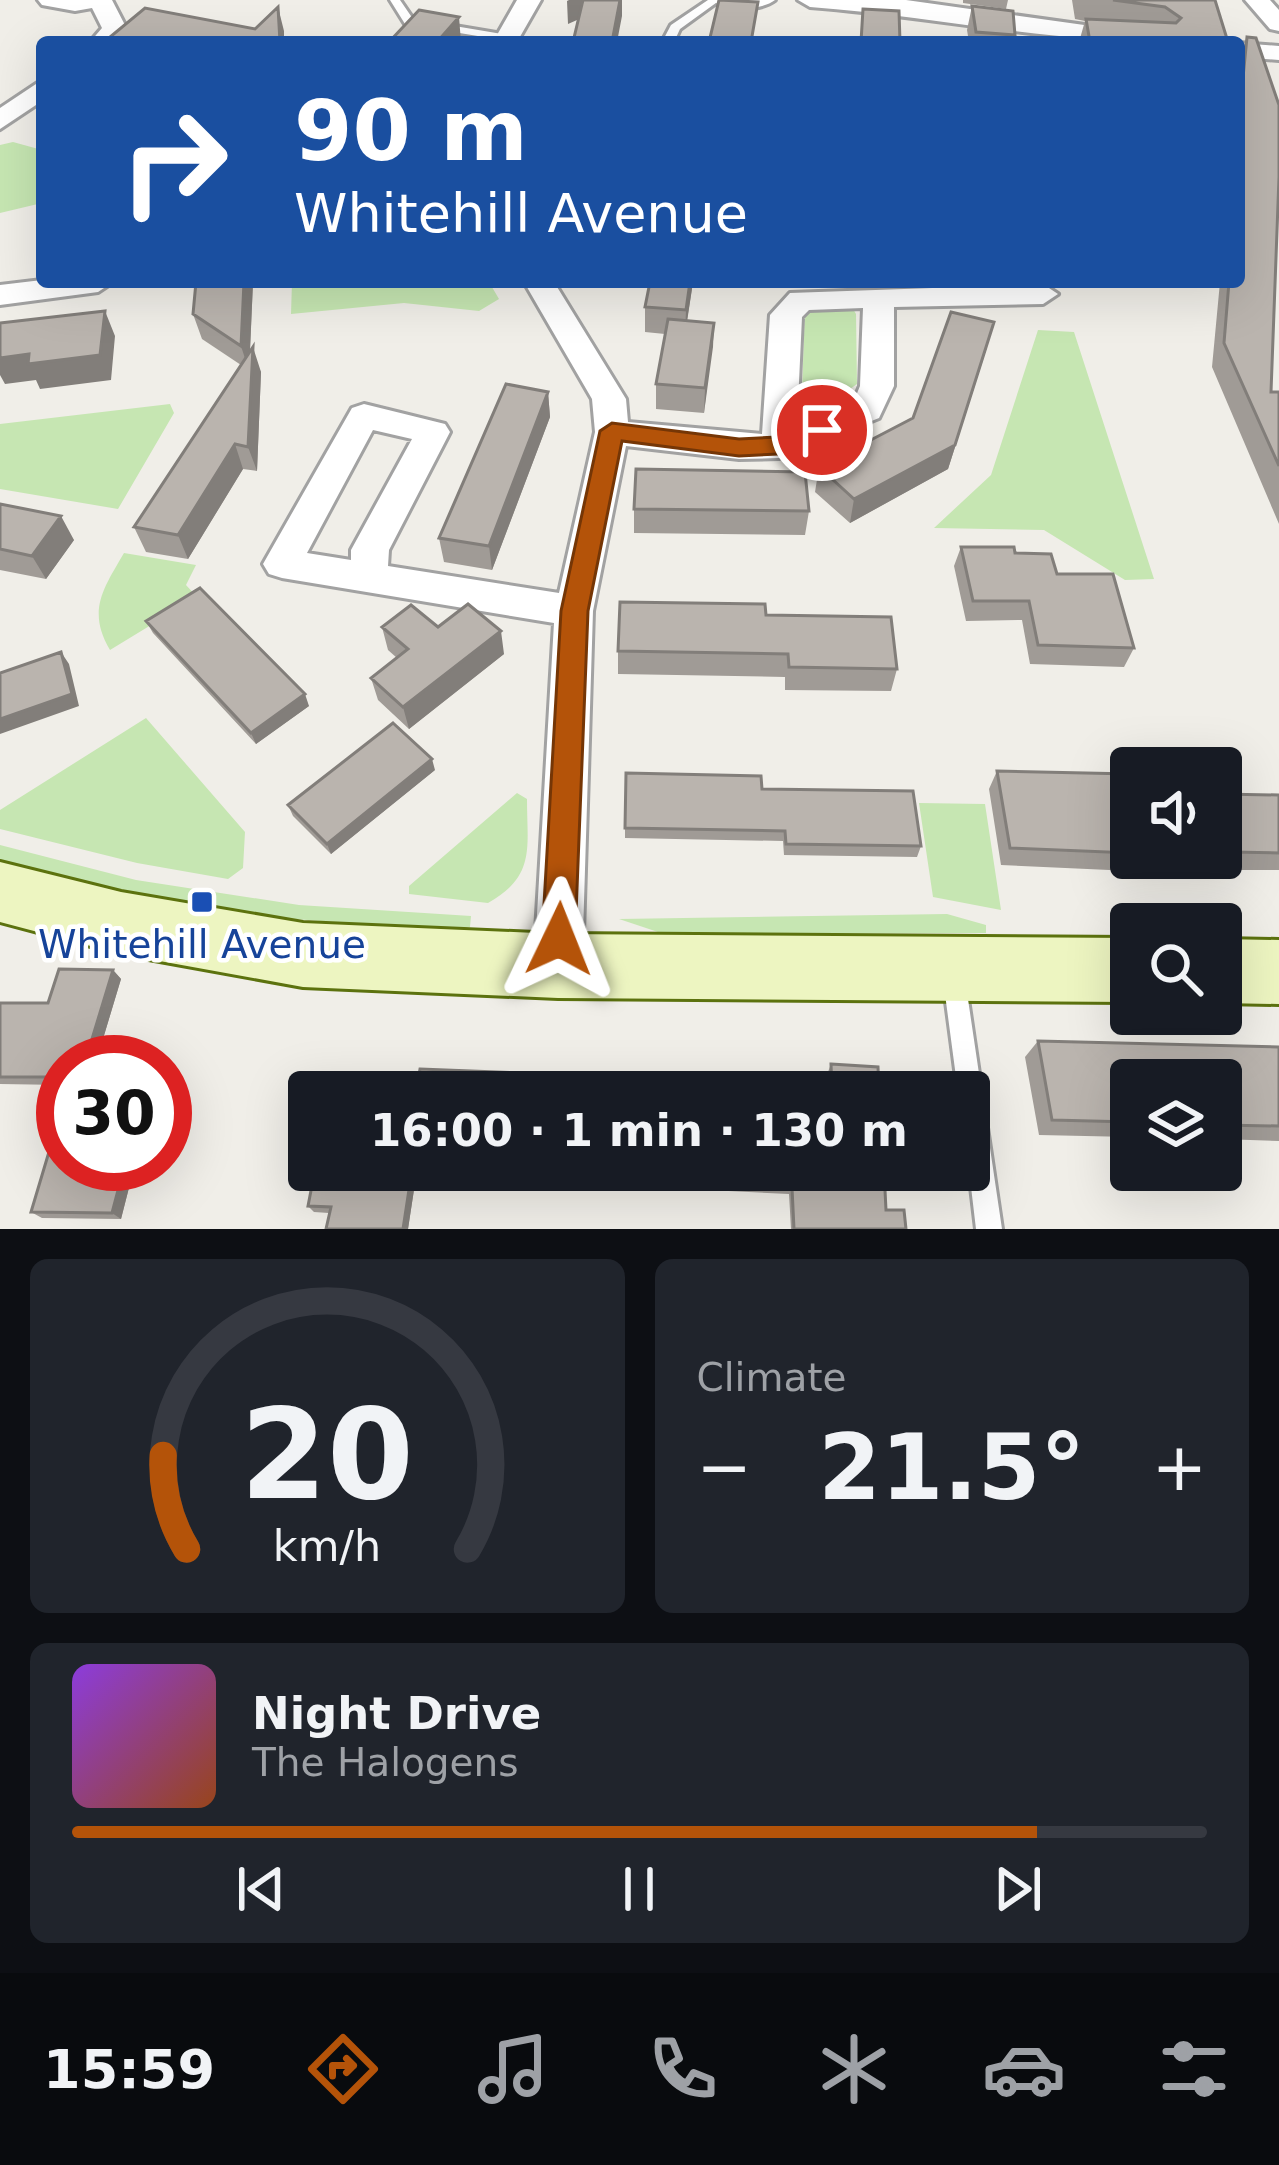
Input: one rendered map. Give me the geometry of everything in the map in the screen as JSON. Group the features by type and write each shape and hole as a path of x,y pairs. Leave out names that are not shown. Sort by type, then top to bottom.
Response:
{"street":[{"path":"50,0 75,4 99,0 115,29 108,36"},
{"path":"509,36 529,0"},
{"path":"719,0 763,0"},
{"path":"810,0 918,9 1113,36"},
{"path":"1257,0 1279,24"},
{"path":"1245,50 1279,53"},
{"path":"0,83 36,88"},
{"path":"0,121 36,93"},
{"path":"0,295 53,288"},
{"path":"543,288 609,399 612,431 574,611 558,966"},
{"path":"778,446 786,315 801,300 1044,297"},
{"path":"612,431 739,447 778,446 867,410 877,386 879,298"},
{"path":"369,577 370,550 433,431 364,416 282,564 574,611"},
{"path":"0,892 121,923 303,955 558,966 1110,970"},
{"path":"1242,971 1279,972"}],"lane":[{"path":"395,0 409,22 485,36"},
{"path":"671,36 675,26 719,0"},
{"path":"984,969 989,1229"}],"green space":[{"path":"13,142 36,148 36,204 0,213 0,145"},
{"path":"292,288 493,288 499,299 479,311 404,303 291,314"},
{"path":"805,307 852,307 856,314 857,384 829,404 805,401 802,392"},
{"path":"1038,330 1074,332 1154,579 1125,580 1044,530 934,528 991,475"},
{"path":"170,404 174,413 118,509 0,489 0,424"},
{"path":"124,553 196,565 186,585 197,597 110,650 100,623 100,600"},
{"path":"146,718 245,832 243,868 228,879 137,863 0,829 0,810"},
{"path":"517,793 527,799 526,859 503,893 488,903 409,894 409,886"},
{"path":"919,803 985,804 1001,910 933,897"},
{"path":"0,845 136,880 299,905 471,916 470,927 454,931 294,919 134,897 0,862"},
{"path":"947,914 986,925 986,933 664,934 619,919"}],"building":[{"path":"583,0 620,0 613,36 574,36"},
{"path":"719,0 758,2 752,36 710,36"},
{"path":"1113,0 1215,0 1226,36 1089,36 1086,19 1176,23 1181,18 1165,7"},
{"path":"972,6 1013,11 1015,35 976,32"},
{"path":"278,7 280,36 111,36 145,8 255,29"},
{"path":"863,9 899,11 900,36 861,36"},
{"path":"419,10 459,17 442,36 395,36"},
{"path":"1247,37 1256,38 1279,105 1271,392 1279,392 1279,466 1224,343 1229,288 1245,288"},
{"path":"195,288 244,288 241,346 193,314"},
{"path":"649,288 689,288 686,310 645,307"},
{"path":"105,311 100,355 28,364 29,354 0,358 0,323"},
{"path":"951,312 994,322 955,445 854,499 819,467 913,418"},
{"path":"668,319 714,323 705,388 656,384"},
{"path":"253,347 248,447 235,444 178,535 134,527"},
{"path":"506,384 548,392 489,546 439,538"},
{"path":"636,469 805,472 809,511 634,509"},
{"path":"0,504 61,516 32,556 0,549"},
{"path":"961,547 1014,547 1015,553 1051,554 1057,574 1113,574 1134,648 1038,645 1029,601 973,601"},
{"path":"200,588 305,694 251,733 146,621"},
{"path":"620,602 765,604 766,615 891,617 897,669 789,667 788,654 618,651"},
{"path":"468,604 501,631 403,707 371,678 408,649 382,627 411,605 438,627"},
{"path":"61,652 72,694 0,719 0,673"},
{"path":"393,723 432,759 327,844 288,805"},
{"path":"997,771 1110,774 1110,852 1010,848"},
{"path":"626,773 761,776 762,789 913,791 921,846 786,844 785,831 625,828"},
{"path":"1242,794 1279,795 1279,853 1242,852"},
{"path":"59,969 113,970 93,1035 36,1035 36,1077 0,1077 0,1003 48,1003"},
{"path":"1038,1041 1279,1047 1279,1126 1242,1125 1242,1059 1110,1059 1110,1121 1052,1120"},
{"path":"831,1064 878,1067 878,1071 831,1071"},
{"path":"37,1191 118,1191 112,1213 31,1212"},
{"path":"311,1191 409,1191 403,1229 326,1229 331,1207 308,1206"},
{"path":"792,1191 885,1191 886,1210 904,1210 906,1229 794,1229"}],"place":[{"name":"Whitehill Avenue","path":"202,902"}],"route":[{"path":"559,939 574,611 612,431 739,447 778,446 822,430"}]}
